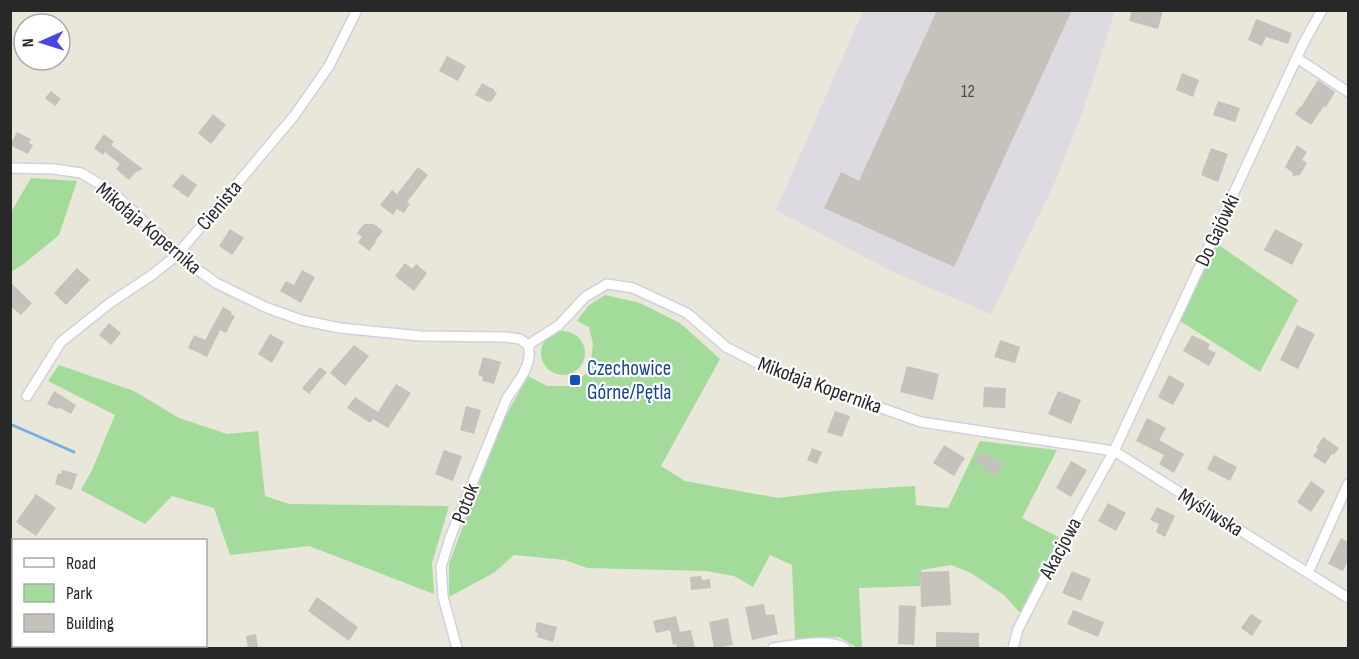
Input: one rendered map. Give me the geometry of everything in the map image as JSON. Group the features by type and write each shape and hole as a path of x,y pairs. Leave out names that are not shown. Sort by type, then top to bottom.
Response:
{"street":[{"name":"Cienista","path":"27,396 61,342 177,255 294,116 329,66 357,10"},
{"name":"Do Gajówki","path":"1114,451 1297,58 1322,10"},
{"path":"1297,58 1348,92"},
{"name":"Mikołaja Kopernika","path":"10,168 54,169 81,173 110,190 177,255 216,283 265,307 301,320 340,328 421,336 505,337 520,339 528,345 560,324 585,297 607,284 633,288 687,313 726,347 765,367 921,422 1114,451"},
{"name":"Potok","path":"458,648 443,597 441,567 454,528 507,398 527,365 530,357 528,345"},
{"name":"Myśliwska","path":"1114,451 1348,598"},
{"name":"Akacjowa","path":"1013,648 1018,629 1114,451"},
{"path":"1308,573 1348,484"},
{"path":"773,648 804,643 839,645 845,648"}],"shaded area":[{"path":"863,11 1115,11 1083,111 1055,182 991,314 891,271 776,210"}],"green space":[{"path":"31,178 77,181 59,235 11,272 11,212"},
{"path":"1216,243 1298,300 1260,372 1180,321"},
{"path":"605,295 640,303 680,323 720,359 661,466 685,481 778,498 835,491 915,486 916,505 948,508 980,441 1057,450 1022,518 1060,538 1020,613 1004,595 971,573 951,565 921,570 920,586 859,588 862,648 839,637 795,639 792,565 770,555 753,587 734,576 706,571 587,568 565,560 514,555 495,572 449,597 449,564 499,428 528,376 547,386 572,386 590,370 593,344 589,327 577,321 588,306"},
{"path":"563,331 572,332 579,337 584,344 584,362 579,369 572,374 563,375 554,374 547,369 542,362 541,353 542,344 547,337 554,332"},
{"path":"59,365 134,391 179,418 227,434 258,431 265,496 289,504 449,506 432,563 434,594 309,546 230,555 214,508 172,496 145,524 81,490 115,415 48,381"}],"building":[{"path":"937,10 1072,10 954,267 824,208 841,172 859,181"},
{"path":"1132,10 1163,10 1158,29 1129,21"},
{"path":"1256,19 1292,33 1288,44 1266,37 1262,46 1248,40"},
{"path":"447,56 466,66 458,81 439,71"},
{"path":"1182,73 1199,80 1193,97 1176,90"},
{"path":"1318,80 1335,92 1311,125 1295,114"},
{"path":"482,83 497,93 491,102 475,95"},
{"path":"51,91 61,99 55,106 45,98"},
{"path":"1218,101 1240,108 1235,122 1213,115"},
{"path":"213,114 226,125 211,144 198,133"},
{"path":"17,132 31,139 29,143 33,145 28,154 10,145"},
{"path":"104,134 114,142 111,145 143,169 136,172 129,180 116,169 120,164 105,152 103,155 94,148"},
{"path":"1297,145 1307,152 1302,160 1307,163 1300,175 1293,176 1292,172 1285,167"},
{"path":"1211,148 1228,154 1218,182 1201,175"},
{"path":"418,167 428,175 407,202 410,204 404,213 397,209 393,215 380,205 392,190 397,194"},
{"path":"182,174 197,185 188,198 172,186"},
{"path":"364,224 374,224 383,231 369,251 358,242 362,237 357,233"},
{"path":"230,229 244,238 232,255 219,246"},
{"path":"1275,229 1303,244 1292,265 1264,250"},
{"path":"405,263 412,269 416,264 427,273 414,291 395,276"},
{"path":"77,268 90,280 66,305 54,293"},
{"path":"302,270 315,277 301,303 280,291 286,281 294,285"},
{"path":"10,282 32,303 21,315 10,306"},
{"path":"223,307 235,316 226,333 220,330 207,357 188,348 194,335 205,340"},
{"path":"109,323 121,333 111,345 99,335"},
{"path":"1297,325 1315,334 1298,369 1280,360"},
{"path":"270,334 284,342 272,363 258,354"},
{"path":"1192,335 1210,344 1208,349 1216,353 1209,366 1183,351"},
{"path":"1000,340 1020,347 1015,363 994,357"},
{"path":"354,345 369,356 345,386 330,373"},
{"path":"483,357 501,362 494,384 482,381 483,377 478,375"},
{"path":"907,366 939,374 933,400 900,392"},
{"path":"320,367 327,372 309,394 302,388"},
{"path":"1169,375 1185,384 1173,405 1158,397"},
{"path":"396,384 411,393 388,428 373,419 370,423 347,408 355,397 378,412"},
{"path":"984,387 1006,388 1005,408 983,407"},
{"path":"54,391 76,405 71,414 47,404"},
{"path":"1058,391 1081,400 1071,424 1048,414"},
{"path":"466,406 481,410 474,434 460,430"},
{"path":"835,411 850,416 842,437 827,432"},
{"path":"1147,418 1166,428 1159,440 1184,454 1174,473 1159,464 1164,455 1136,441"},
{"path":"1323,437 1339,448 1325,464 1313,456"},
{"path":"944,445 965,458 954,476 933,463"},
{"path":"812,448 822,452 817,464 807,460"},
{"path":"444,450 462,456 453,481 435,474"},
{"path":"980,452 1003,462 997,476 984,470 985,467 975,462"},
{"path":"1214,455 1237,467 1230,481 1207,469"},
{"path":"1071,461 1087,470 1071,497 1056,488"},
{"path":"62,470 77,474 72,490 55,484 58,473 61,474"},
{"path":"1311,481 1325,491 1311,512 1297,502"},
{"path":"36,494 56,508 36,536 16,522"},
{"path":"1108,503 1126,513 1116,531 1098,521"},
{"path":"1157,507 1175,516 1165,537 1156,532 1159,524 1150,520"},
{"path":"1341,538 1348,542 1348,560 1343,571 1328,564"},
{"path":"949,571 951,605 921,607 920,572"},
{"path":"1072,571 1091,579 1081,601 1062,593"},
{"path":"701,576 702,580 710,579 711,588 691,590 690,577"},
{"path":"317,597 358,627 349,641 308,611"},
{"path":"764,604 766,615 774,614 778,634 752,640 745,607"},
{"path":"899,605 916,606 914,645 898,644"},
{"path":"1073,610 1104,622 1098,637 1067,624"},
{"path":"1251,614 1262,621 1252,636 1241,628"},
{"path":"676,616 680,632 691,630 695,648 677,648 676,644 673,645 670,630 656,633 653,621"},
{"path":"728,618 733,645 714,648 709,622"},
{"path":"537,622 557,627 553,642 537,637 538,633 535,632"},
{"path":"936,632 979,633 979,648 936,648"},
{"path":"256,634 258,648 248,648 246,636"}],"waterway":[{"path":"10,424 74,452"}],"place":[{"name":"Czechowice Górne/Pętla","path":"575,380"}]}
